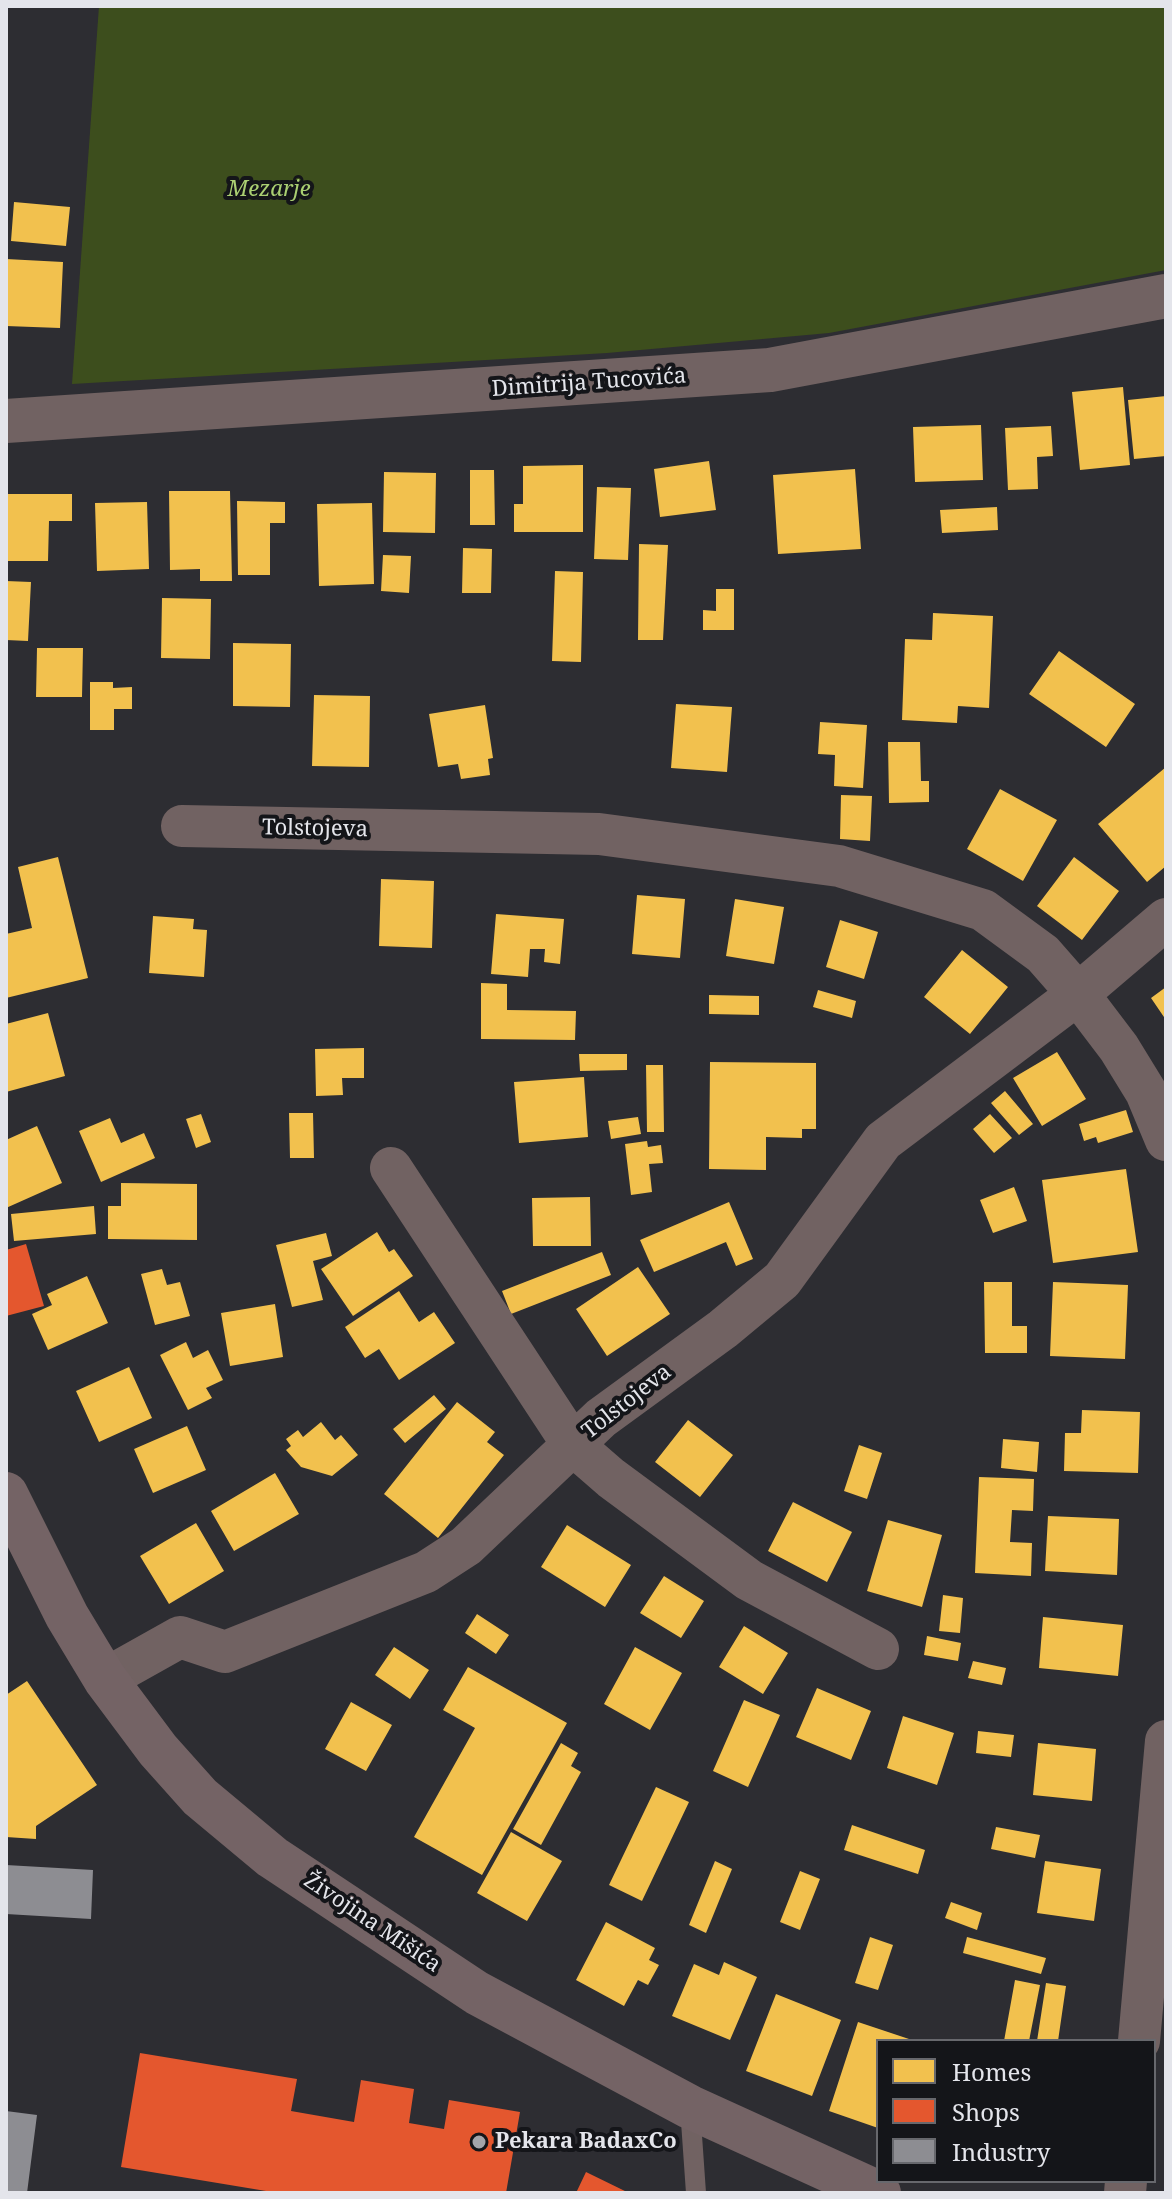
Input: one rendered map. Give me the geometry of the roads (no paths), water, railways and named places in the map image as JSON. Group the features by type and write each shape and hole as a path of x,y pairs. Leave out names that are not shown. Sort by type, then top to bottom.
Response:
{"main road":[{"name":"Živojina Mišića","path":"6,1494 67,1616 105,1679 158,1750 200,1797 272,1857 477,1993 690,2107 879,2193"}],"street":[{"name":"Dimitrija Tucovića","path":"6,421 770,370 1166,296"},
{"name":"Tolstojeva","path":"182,826 599,834 839,866 983,910 1043,954 1078,994 1119,1048 1146,1092 1166,1140"},
{"name":"Tolstojeva","path":"105,1679 180,1637 225,1652 426,1572 466,1546 601,1418 723,1329 782,1280 883,1141 1078,994 1166,919"},
{"path":"391,1168 573,1445 611,1478 749,1580 878,1649"},
{"path":"1139,2039 1166,1741"}],"lane":[{"path":"690,2107 696,2193"}],"place":[{"name":"Pekara BadaxCo","path":"479,2142"}],"park label":[{"name":"Mezarje","path":"269,190"}]}
